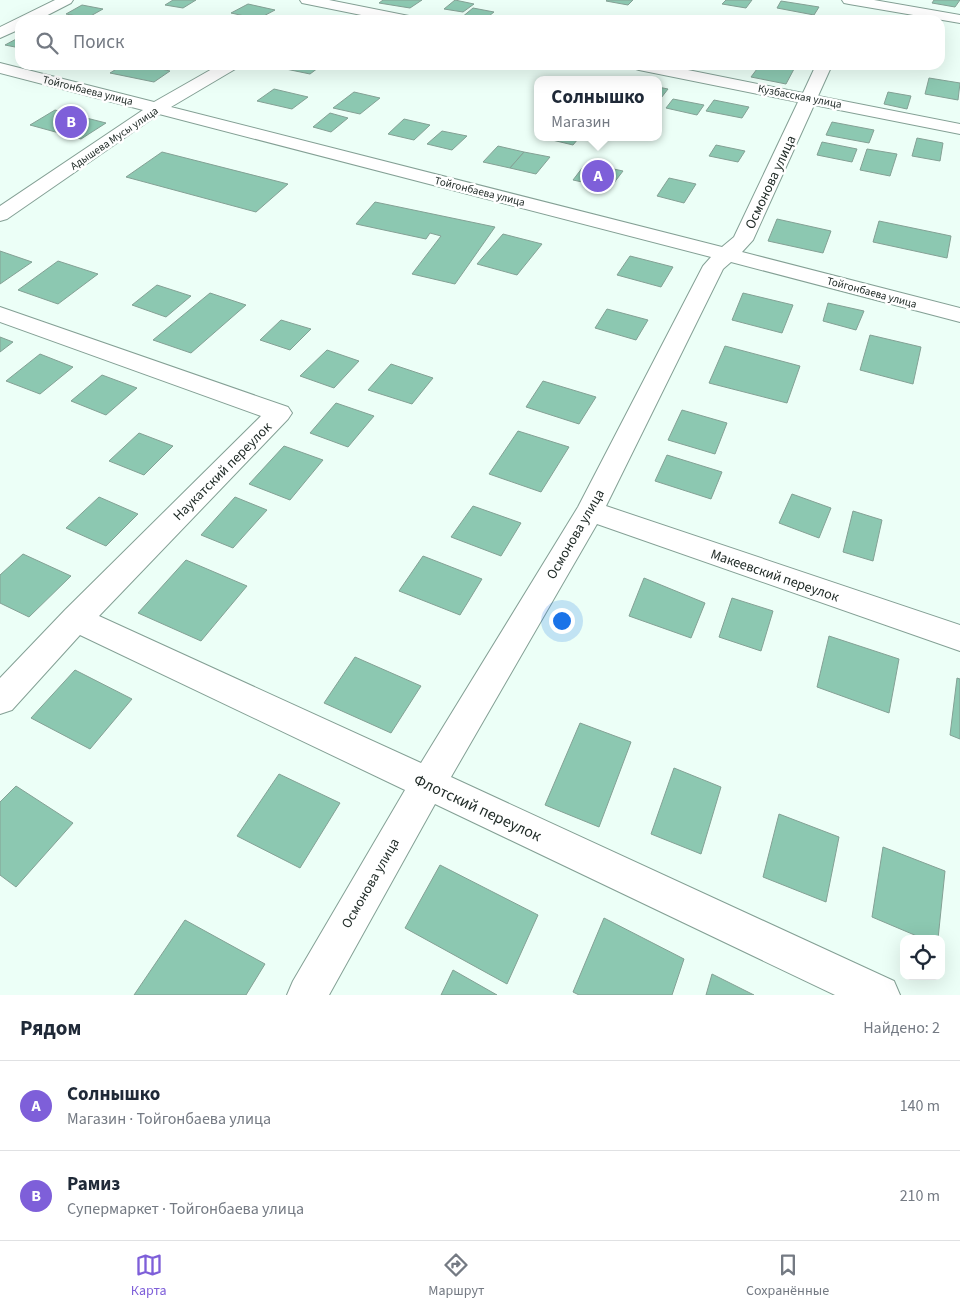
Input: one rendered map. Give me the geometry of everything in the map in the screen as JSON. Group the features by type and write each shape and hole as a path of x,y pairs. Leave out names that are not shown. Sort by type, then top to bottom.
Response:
{"street":[{"path":"37,15 66,0"},
{"path":"307,0 338,3 388,15"},
{"path":"317,15 338,3"},
{"path":"851,4 931,15"},
{"path":"945,17 960,19"},
{"path":"0,34 15,26"},
{"name":"Тойгонбаева улица","path":"0,68 960,315"},
{"name":"Адышева Мусы улица","path":"0,215 157,108 222,70"},
{"name":"Кузбасская улица","path":"665,70 960,128"},
{"name":"Осмонова улица","path":"306,995 428,783 590,512 714,266 743,240 822,70"},
{"name":"Наукатский переулок","path":"0,314 279,413 76,618 0,700"},
{"name":"Макеевский переулок","path":"590,512 960,638"},
{"name":"Флотский переулок","path":"76,618 880,995"}],"building":[{"path":"173,0 196,0 183,8 165,5"},
{"path":"383,0 422,0 410,8 379,3"},
{"path":"455,0 474,4 463,12 444,9"},
{"path":"607,0 633,0 628,5"},
{"path":"726,0 752,0 746,8 722,4"},
{"path":"934,0 960,0 955,7 932,3"},
{"path":"781,1 819,7 814,15 777,8"},
{"path":"248,4 275,10 266,15 231,13"},
{"path":"82,5 103,9 92,15 66,14"},
{"path":"473,8 494,12 490,15 465,15"},
{"path":"15,40 15,47 5,45"},
{"path":"115,70 170,71 154,82 110,73"},
{"path":"291,70 315,70 310,74"},
{"path":"756,70 793,70 786,84 751,77"},
{"path":"929,78 960,83 958,100 925,94"},
{"path":"662,88 668,89 662,97"},
{"path":"274,89 308,97 292,109 257,101"},
{"path":"354,92 380,98 360,114 333,108"},
{"path":"888,92 911,96 907,109 884,104"},
{"path":"673,99 704,105 697,115 666,108"},
{"path":"714,100 749,107 742,118 706,111"},
{"path":"55,110 106,123 81,139 30,125"},
{"path":"330,113 348,118 331,132 313,127"},
{"path":"404,119 430,125 414,140 388,134"},
{"path":"832,122 874,130 869,143 826,135"},
{"path":"442,131 467,136 452,150 427,144"},
{"path":"917,138 943,143 940,161 912,156"},
{"path":"556,141 576,141 573,145"},
{"path":"822,142 857,149 852,162 817,155"},
{"path":"716,145 745,151 738,162 709,156"},
{"path":"498,146 524,152 510,168 483,162"},
{"path":"867,149 897,154 890,176 860,170"},
{"path":"162,152 288,184 256,212 126,177"},
{"path":"524,152 550,157 536,174 510,168"},
{"path":"586,163 623,171 610,188 573,180"},
{"path":"669,178 696,184 684,203 657,196"},
{"path":"375,202 495,227 455,284 412,274 441,236 430,233 426,239 356,224"},
{"path":"777,219 831,231 823,253 768,241"},
{"path":"879,221 951,236 947,258 873,242"},
{"path":"503,234 542,244 517,275 477,264"},
{"path":"0,251 32,262 0,284"},
{"path":"630,256 673,267 661,287 617,275"},
{"path":"58,261 98,274 58,304 18,290"},
{"path":"157,285 191,296 166,317 132,305"},
{"path":"210,293 246,305 191,353 153,340"},
{"path":"743,293 793,305 782,333 732,320"},
{"path":"828,303 864,311 856,330 823,321"},
{"path":"607,309 648,320 636,340 595,328"},
{"path":"281,320 311,329 290,350 260,340"},
{"path":"870,335 921,347 913,384 860,370"},
{"path":"0,337 13,342 0,352"},
{"path":"725,346 800,366 787,403 709,383"},
{"path":"327,350 359,361 334,388 300,376"},
{"path":"40,354 73,367 40,394 6,381"},
{"path":"391,364 433,378 412,404 368,390"},
{"path":"102,375 137,388 106,415 71,401"},
{"path":"543,381 596,397 579,424 526,407"},
{"path":"336,403 374,416 348,447 310,433"},
{"path":"682,410 727,423 715,454 668,440"},
{"path":"518,431 569,447 541,492 489,474"},
{"path":"139,433 173,446 144,475 109,461"},
{"path":"284,446 323,460 290,500 249,484"},
{"path":"667,455 722,472 711,499 655,481"},
{"path":"792,494 831,508 819,538 779,523"},
{"path":"99,497 138,514 106,546 66,528"},
{"path":"235,497 267,510 233,548 201,535"},
{"path":"473,506 521,523 501,556 451,537"},
{"path":"853,511 882,520 873,561 843,552"},
{"path":"23,554 71,576 29,617 0,603 0,575"},
{"path":"423,556 482,579 460,615 399,591"},
{"path":"186,560 247,586 201,641 138,613"},
{"path":"644,578 705,603 691,638 629,616"},
{"path":"732,598 773,611 761,651 719,637"},
{"path":"829,636 899,659 889,713 817,687"},
{"path":"355,657 421,686 391,733 324,703"},
{"path":"75,670 132,699 90,749 31,718"},
{"path":"957,678 960,679 960,739 950,735"},
{"path":"580,723 631,742 599,827 545,805"},
{"path":"674,768 721,787 701,854 651,834"},
{"path":"279,774 340,803 300,868 237,836"},
{"path":"16,786 73,823 16,887 0,875 0,802"},
{"path":"779,814 839,837 826,902 763,877"},
{"path":"883,847 945,871 938,935 915,935 872,917"},
{"path":"440,865 538,915 507,984 405,928"},
{"path":"604,918 684,959 672,995 579,995 573,992"},
{"path":"185,920 265,964 246,995 134,995"},
{"path":"453,970 497,995 441,995"},
{"path":"712,974 754,995 706,995"}],"place":[{"name":"Рамиз","path":"71,122"},
{"name":"Солнышко","path":"598,176"}]}
